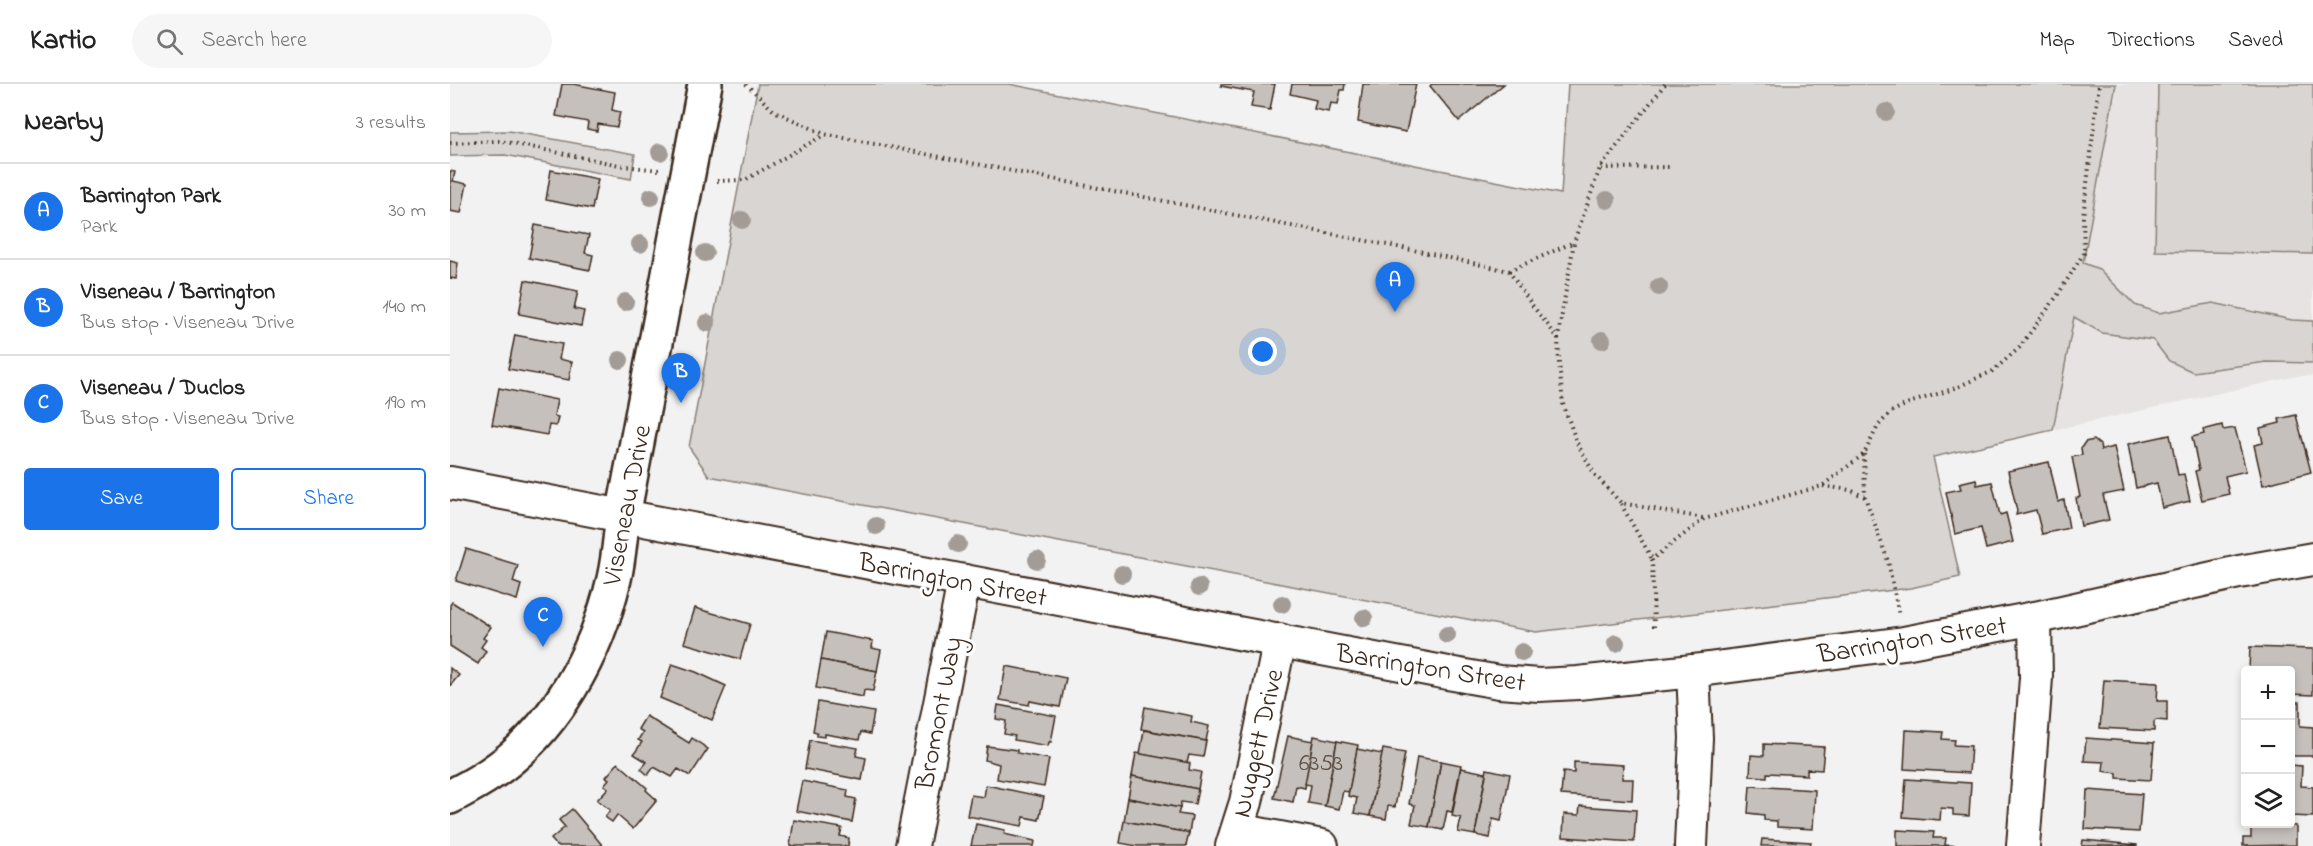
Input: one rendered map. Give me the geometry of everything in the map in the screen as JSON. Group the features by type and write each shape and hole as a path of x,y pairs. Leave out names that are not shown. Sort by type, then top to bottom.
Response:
{"street":[{"name":"Viseneau Drive","path":"450,797 490,774 515,754 541,728 563,698 594,645 614,578 622,516 705,84"},
{"name":"Barrington Street","path":"450,483 1499,682 1539,685 1693,671 1904,644 2035,618 2238,572 2313,559"},
{"name":"Bromont Way","path":"912,846 964,581"},
{"path":"2024,846 2036,678 2035,618"},
{"name":"Nuggett Drive","path":"1235,838 1246,802 1280,640"},
{"path":"1690,846 1696,738 1693,671"},
{"path":"1235,838 1322,846"}],"path":[{"path":"746,84 774,111 824,134 1509,271 1574,242"},
{"path":"1654,627 1652,559 1621,503 1595,475 1577,443 1563,404 1558,338 1574,242 1600,168 1665,84"},
{"path":"1652,559 1704,519 1822,486 1864,454 1878,426 1891,412 1993,371 2019,348 2057,296 2084,253 2084,217 2099,84"},
{"path":"450,144 501,141 688,178 745,180 824,134"},
{"path":"1600,168 1670,167"},
{"path":"1509,271 1558,338"},
{"path":"1864,454 1865,497 1888,561 1904,644"},
{"path":"1822,486 1850,490 1865,497"},
{"path":"1621,503 1704,519"}],"shaded area":[{"path":"758,84 1009,84 1561,194 1568,84 2116,84 2083,263 2099,269 2135,305 2159,313 2213,303 2292,320 2313,321 2313,363 2267,362 2193,372 2169,361 2153,340 2102,333 2074,317 2053,430 1933,457 1960,577 1911,588 1536,632 709,476 689,447"},
{"path":"2116,84 2313,84 2313,376 2297,376 2053,430"},
{"path":"2158,84 2313,84 2313,254 2155,251"},
{"path":"509,131 635,154 631,179 505,155 450,156 450,132"}],"building":[{"path":"562,84 615,92 612,110 620,112 617,127 598,124 597,131 587,129 588,122 556,116"},
{"path":"1221,84 1275,84 1270,110 1251,107 1254,92 1221,86"},
{"path":"1292,84 1345,84 1338,104 1331,103 1329,112 1314,109 1316,100 1290,94"},
{"path":"1363,84 1416,84 1406,132 1358,122"},
{"path":"1432,84 1504,84 1459,121 1430,86"},
{"path":"551,170 598,179 592,209 546,200"},
{"path":"450,171 455,172 453,181 467,184 461,213 450,211"},
{"path":"535,225 589,235 585,253 593,255 590,270 529,258"},
{"path":"450,261 458,263 456,279 450,278"},
{"path":"525,280 578,291 574,309 584,311 581,326 519,314"},
{"path":"515,335 562,344 559,359 572,362 569,380 508,369"},
{"path":"499,388 557,400 554,416 558,417 556,426 549,425 547,435 492,425"},
{"path":"2296,415 2311,472 2263,485 2254,445 2263,443 2260,428 2280,423 2279,419"},
{"path":"2222,425 2223,430 2235,428 2246,471 2225,476 2229,494 2202,500 2195,471 2199,470 2192,437 2204,434 2203,430"},
{"path":"2170,435 2178,475 2184,474 2190,501 2162,508 2157,483 2136,488 2128,444"},
{"path":"2094,440 2100,445 2101,450 2114,447 2124,491 2103,495 2109,520 2081,526 2076,498 2080,497 2072,457 2082,455 2081,448 2085,442"},
{"path":"2049,462 2058,502 2064,500 2069,528 2042,534 2036,510 2016,515 2008,471"},
{"path":"1976,479 1977,485 1992,482 2000,515 2006,513 2013,542 1986,549 1981,528 1955,534 1946,492 1961,489 1959,483"},
{"path":"466,549 518,565 513,582 521,585 517,600 456,581"},
{"path":"452,602 491,627 483,638 486,640 481,647 486,651 478,664 450,646 450,605"},
{"path":"695,608 750,624 740,659 684,643"},
{"path":"826,632 873,641 872,648 881,650 877,671 821,660"},
{"path":"2250,647 2313,649 2313,695 2295,694 2295,666 2249,666"},
{"path":"821,660 877,671 873,691 864,690 863,697 816,688"},
{"path":"672,664 726,686 712,720 660,698"},
{"path":"1006,666 1066,678 1060,707 1030,701 1029,705 1000,700"},
{"path":"450,668 459,675 450,686"},
{"path":"2104,680 2158,683 2157,701 2167,701 2167,721 2156,720 2154,731 2100,728"},
{"path":"818,702 874,712 870,734 861,732 859,740 825,734 825,737 817,736 817,732 813,731"},
{"path":"2295,702 2300,702 2300,726 2313,727 2313,756 2295,756"},
{"path":"998,705 1056,716 1051,742 1048,746 1014,740 1015,736 1004,734 1006,721 996,719"},
{"path":"1145,707 1192,716 1191,722 1209,726 1206,741 1141,729"},
{"path":"646,716 689,743 692,738 708,749 690,776 678,769 672,777 654,767 648,775 641,769 647,762 634,754 642,742 638,740 643,732 638,729"},
{"path":"1144,730 1206,741 1203,757 1189,755 1187,763 1140,754"},
{"path":"1906,730 1943,732 1942,739 1955,740 1954,745 1971,746 1969,773 1904,769"},
{"path":"1288,736 1313,741 1305,788 1296,786 1293,802 1274,798"},
{"path":"1314,736 1337,741 1325,806 1308,803 1311,785 1305,784"},
{"path":"2086,738 2154,743 2151,780 2117,778 2117,773 2103,771 2104,762 2084,761"},
{"path":"810,740 858,748 856,756 866,758 862,780 805,769"},
{"path":"1337,741 1358,745 1349,792 1343,791 1339,809 1325,806"},
{"path":"1764,744 1824,747 1822,770 1807,769 1807,775 1767,773 1767,777 1750,776 1751,755 1764,756"},
{"path":"987,746 1017,750 1017,753 1049,759 1044,787 997,779 999,764 985,760"},
{"path":"1357,749 1382,754 1370,816 1354,813 1357,798 1348,796"},
{"path":"1383,749 1405,753 1395,807 1388,806 1386,819 1370,816"},
{"path":"1136,753 1190,763 1189,770 1201,772 1198,789 1132,776"},
{"path":"1417,757 1441,761 1429,827 1411,824 1415,805 1409,804"},
{"path":"1441,761 1461,765 1452,812 1447,811 1443,830 1429,827"},
{"path":"1574,762 1623,765 1622,779 1633,779 1632,800 1561,795 1563,772 1574,773"},
{"path":"618,763 647,788 646,790 657,800 633,829 617,815 612,822 605,817 610,810 597,800 608,788 604,785 609,779 606,777"},
{"path":"2295,765 2302,766 2301,786 2313,787 2313,817 2295,816"},
{"path":"1461,768 1486,773 1475,835 1458,832 1461,818 1452,816"},
{"path":"1487,769 1510,774 1501,821 1493,819 1490,838 1475,835"},
{"path":"1132,776 1198,789 1195,804 1181,802 1180,808 1128,798"},
{"path":"1906,779 1971,783 1969,816 1953,815 1953,809 1941,808 1940,820 1903,817"},
{"path":"802,781 848,790 847,797 856,799 852,822 796,811"},
{"path":"986,785 1044,797 1039,820 1024,817 1022,826 967,816 971,795 984,797"},
{"path":"1750,786 1815,790 1813,829 1777,827 1777,821 1764,820 1764,815 1748,813"},
{"path":"2087,790 2142,794 2139,832 2085,829"},
{"path":"1128,798 1180,808 1178,814 1192,816 1189,833 1124,821"},
{"path":"1580,806 1636,810 1634,842 1563,837 1564,814 1579,815"},
{"path":"572,809 603,846 557,846 551,839 565,827 559,820"},
{"path":"794,820 842,828 840,836 849,838 848,846 790,846"},
{"path":"1124,821 1189,833 1186,846 1137,846 1120,843"},
{"path":"976,824 1005,830 1004,834 1035,841 1034,846 971,846"},
{"path":"2296,826 2296,845 2243,846 2243,838 2251,838 2251,828 2295,828"},
{"path":"1897,830 1934,832 1933,838 1946,838 1945,845 1962,846 1897,846"},
{"path":"1762,839 1811,842 1810,846 1761,846"},
{"path":"2083,840 2137,845 2137,846 2082,846"}],"place":[{"name":"Barrington Park","path":"1395,312"},
{"name":"Viseneau / Barrington","path":"681,403"},
{"name":"Viseneau / Duclos","path":"543,647"}]}
